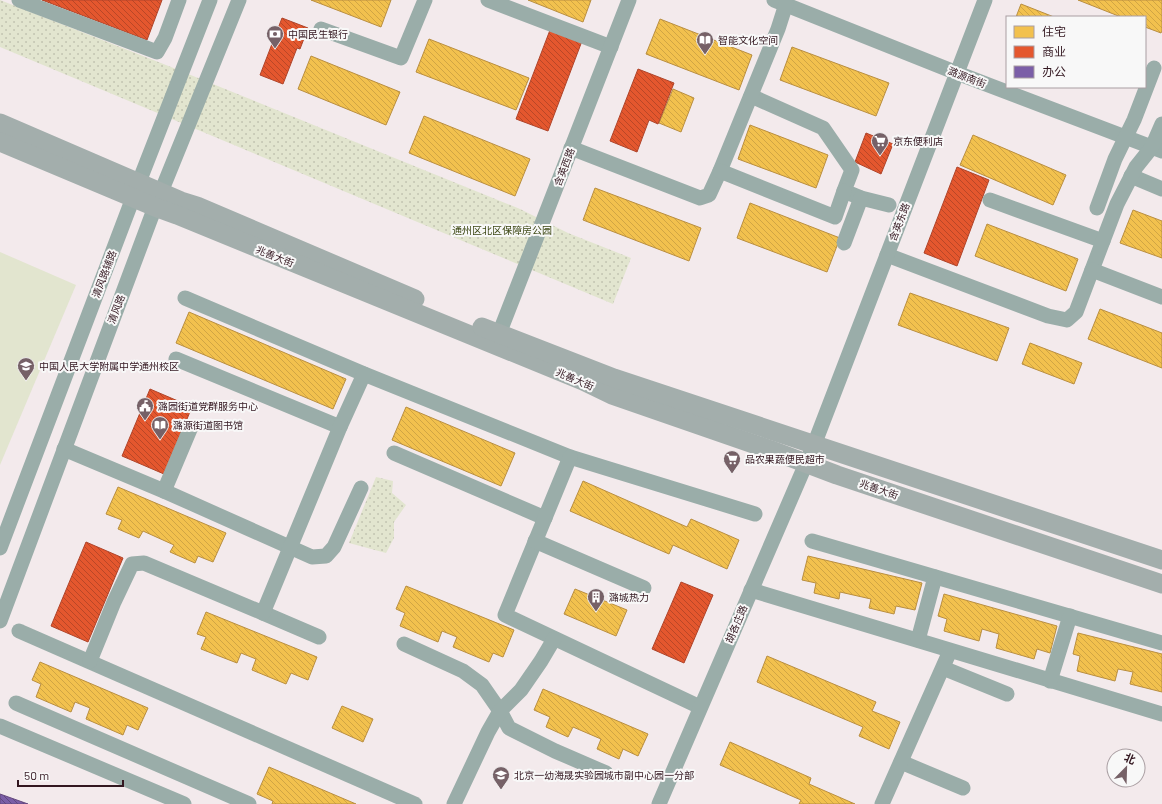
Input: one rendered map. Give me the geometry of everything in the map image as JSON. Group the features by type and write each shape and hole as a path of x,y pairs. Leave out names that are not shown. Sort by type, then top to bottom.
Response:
{"main road":[{"name":"兆善大街","path":"0,123 158,200 176,215 583,381 612,395 844,478 1162,584"},
{"name":"兆善大街","path":"0,142 136,190"},
{"name":"兆善大街","path":"158,200 181,201 197,206 471,323 614,378 1162,560"}],"street":[{"path":"19,0 157,52 165,38 179,0"},
{"name":"清风路辅路","path":"0,548 210,0"},
{"name":"清风路","path":"0,621 158,200 239,0"},
{"path":"321,29 401,58 425,0"},
{"path":"488,0 611,47"},
{"name":"含英西路","path":"499,334 629,0"},
{"name":"含英东路","path":"814,444 985,0"},
{"path":"572,148 700,198 709,195 790,3"},
{"name":"潞源南街","path":"790,3 957,73 1157,149"},
{"path":"1097,208 1115,159 1134,120 1154,68"},
{"path":"720,172 834,217 852,170 823,128 750,96"},
{"path":"887,255 1048,316 1067,320 1076,312 1117,204 1131,176 1136,168 1157,149 1162,124"},
{"path":"1131,176 1162,189"},
{"path":"844,191 861,198 889,205"},
{"path":"844,243 861,198"},
{"path":"990,200 1103,241"},
{"path":"1092,270 1162,297"},
{"path":"186,298 364,374 570,457 755,514"},
{"path":"176,359 340,427"},
{"path":"263,613 340,427 364,374"},
{"path":"164,491 191,427"},
{"name":"胡各庄路","path":"659,804 814,444"},
{"path":"64,449 164,491 312,557 326,556 334,547 360,488"},
{"path":"394,453 544,518"},
{"path":"570,457 505,616 700,708"},
{"path":"535,541 644,588"},
{"path":"812,541 1162,643"},
{"path":"90,661 114,602 132,564 144,563 319,637"},
{"path":"918,640 936,577"},
{"path":"751,590 1162,714"},
{"path":"1050,681 1070,616"},
{"path":"18,631 90,661 415,804"},
{"path":"454,804 488,732 500,711 521,690 554,639"},
{"path":"404,644 463,671 482,685 500,711 509,728 555,751 606,773"},
{"path":"882,804 950,651"},
{"path":"943,668 1007,694"},
{"path":"16,703 249,804"},
{"path":"0,726 184,804"},
{"path":"901,762 963,788"}],"green space":[{"name":"通州区北区保障房公园","path":"0,0 166,65 520,209 568,233 631,258 613,304 0,47"},
{"path":"0,252 76,285 0,465"},
{"path":"376,477 393,481 392,493 406,505 394,522 394,538 386,553 349,543"}],"building: 住宅":[{"path":"311,0 391,0 381,27"},
{"path":"528,0 591,0 583,22"},
{"path":"1078,0 1162,0 1161,33 1146,27 1146,16 1118,16"},
{"path":"1021,4 1051,16 1016,16"},
{"path":"660,19 752,55 739,90 646,54"},
{"path":"429,39 529,78 516,110 416,72"},
{"path":"792,47 889,83 876,116 780,80"},
{"path":"311,56 400,92 386,125 298,89"},
{"path":"673,89 694,98 681,132 659,123"},
{"path":"424,116 530,159 515,196 409,153"},
{"path":"750,125 828,155 816,188 738,159"},
{"path":"973,135 1066,175 1053,205 960,165"},
{"path":"595,188 701,228 689,261 583,220"},
{"path":"750,203 840,238 827,272 737,238"},
{"path":"1133,210 1162,221 1162,258 1120,243"},
{"path":"987,224 1078,259 1066,291 975,256"},
{"path":"910,293 1009,328 997,361 898,325"},
{"path":"1100,309 1162,333 1162,368 1088,339"},
{"path":"189,312 346,379 333,409 176,343"},
{"path":"1030,343 1082,363 1074,384 1022,364"},
{"path":"406,407 515,453 501,486 392,440"},
{"path":"583,481 687,527 691,519 739,540 727,569 673,545 669,554 570,511"},
{"path":"118,487 226,533 213,562 198,556 195,563 170,552 174,545 143,531 139,538 118,529 122,520 106,514"},
{"path":"808,556 922,583 915,610 896,606 894,614 869,608 871,599 840,592 839,599 814,593 816,583 802,580"},
{"path":"406,586 514,630 503,657 493,653 489,662 453,647 457,637 442,631 438,642 400,626 405,613 396,609"},
{"name":"潞城热力","path":"575,589 627,610 616,636 564,614"},
{"path":"944,594 1057,626 1050,653 1037,649 1034,659 996,648 999,634 982,629 979,641 944,631 947,619 938,616"},
{"path":"206,612 317,657 308,680 291,673 286,684 252,670 256,659 241,653 237,663 201,649 206,637 197,634"},
{"path":"1078,633 1162,654 1162,692 1130,684 1133,672 1118,669 1115,681 1077,671 1080,656 1073,654"},
{"path":"767,656 876,702 872,711 900,722 889,749 859,736 863,727 757,682"},
{"path":"40,662 148,708 138,730 127,725 123,735 86,719 90,708 75,702 71,712 36,697 41,684 32,680"},
{"path":"543,689 648,734 638,756 623,749 619,759 597,749 601,739 573,727 568,737 546,727 550,717 534,710"},
{"path":"342,706 373,719 363,742 332,728"},
{"path":"730,742 811,778 809,784 855,804 799,804 801,800 720,765"},
{"path":"269,767 356,804 272,804 273,801 257,794"}],"building: 商业":[{"path":"42,0 162,0 147,40"},
{"path":"282,18 308,28 300,49 297,48 283,84 260,75"},
{"path":"550,30 582,41 548,131 516,119"},
{"path":"638,69 674,83 658,124 649,120 637,152 610,141"},
{"path":"866,133 893,144 881,174 855,162"},
{"path":"957,167 989,180 957,266 924,253"},
{"path":"150,389 192,407 164,474 122,456"},
{"path":"86,542 123,558 88,642 51,626"},
{"path":"681,582 713,595 684,663 652,649"}],"building: 办公":[{"path":"0,794 28,804 0,804"}],"place":[{"name":"中国民生银行","path":"275,49"},
{"name":"智能文化空间","path":"705,55"},
{"name":"京东便利店","path":"880,156"},
{"name":"中国人民大学附属中学通州校区","path":"26,381"},
{"name":"潞园街道党群服务中心","path":"145,421"},
{"name":"潞源街道图书馆","path":"160,440"},
{"name":"品农果蔬便民超市","path":"732,474"},
{"name":"潞城热力","path":"596,612"},
{"name":"北京一幼海晟实验园城市副中心园一分部","path":"501,790"}]}
